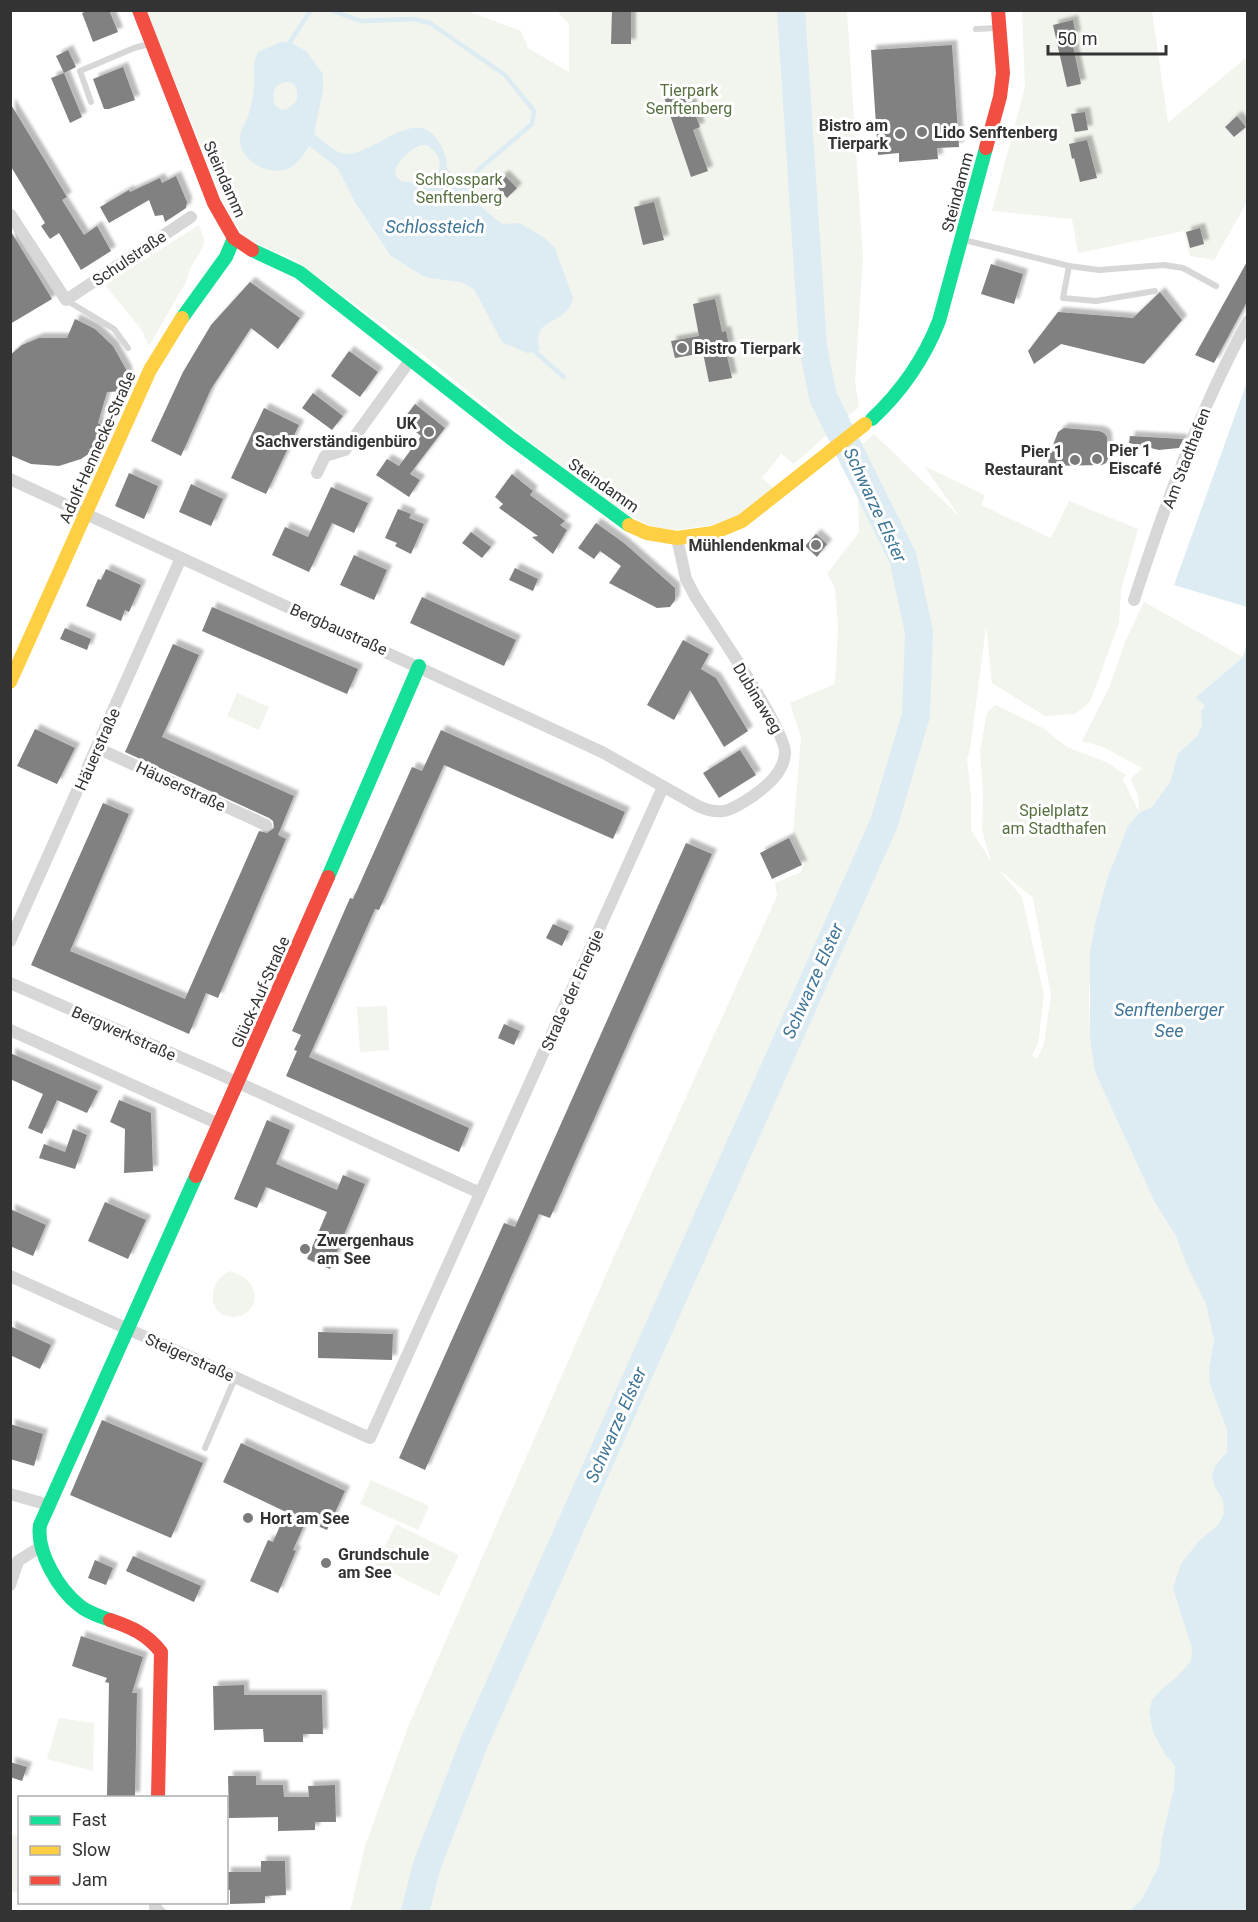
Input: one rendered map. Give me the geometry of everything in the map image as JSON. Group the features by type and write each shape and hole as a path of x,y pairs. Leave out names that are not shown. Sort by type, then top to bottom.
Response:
{"street":[{"name":"Steindamm","path":"138,10 214,203 234,238 261,255 273,258 300,272 512,439 624,522 646,533 676,538 713,533 742,521 868,422 908,382 931,344 943,307 1000,97 1003,73 998,10"},
{"path":"10,214 66,300"},
{"name":"Schulstraße","path":"66,300 191,217"},
{"name":"Adolf-Hennecke-Straße","path":"10,682 150,370 187,310 226,257 234,238"},
{"name":"Am Stadthafen","path":"1134,600 1197,426 1222,367 1248,321"},
{"path":"317,472 325,456 345,450 411,359"},
{"name":"Bergbaustraße","path":"10,479 602,752 663,787"},
{"name":"Dubinaweg","path":"663,787 706,810 715,813 725,812 766,786 776,775 785,755 782,738 768,712 686,579 676,538"},
{"name":"Häuerstraße","path":"10,941 181,558"},
{"name":"Glück-Auf-Straße","path":"40,1546 38,1536 40,1525 238,1083 419,666"},
{"name":"Häuserstraße","path":"97,748 266,825"},
{"name":"Straße der Energie","path":"370,1438 663,787"},
{"name":"Bergwerkstraße","path":"10,983 238,1083"},
{"path":"10,1030 219,1124"},
{"path":"238,1083 480,1193"},
{"name":"Steigerstraße","path":"10,1276 370,1438"},
{"path":"10,1494 49,1505"},
{"path":"10,1585 18,1562 40,1546 63,1585 83,1608 136,1630 153,1640 161,1652 158,1796"}],"lane":[{"path":"976,29 1000,27"},
{"path":"91,102 80,71 151,43"},
{"path":"961,239 1069,266 1099,270 1164,265 1183,268 1216,286"},
{"path":"1069,266 1063,298 1096,301 1155,291"},
{"path":"66,300 114,328 128,348"},
{"path":"205,1448 235,1378"}],"green space":[{"name":"Schlosspark Senftenberg","path":"146,11 467,11 521,31 528,48 569,72 569,24 559,14 559,11 847,11 863,258 855,382 859,407 794,464 781,454 762,478 775,489 743,513 719,524 676,530 652,527 623,512 538,448 421,353 293,259 246,239 224,202"},
{"path":"1022,11 1152,11 1168,123 1247,57 1247,202 1214,260 1190,256 1184,231 1078,253 1072,219 992,211 1025,87"},
{"path":"199,225 204,240 203,247 190,269 186,282 149,346 141,329 105,285"},
{"name":"Spielplatz am Stadthafen","path":"874,434 960,517 924,466 985,495 981,505 1051,538 1069,501 1138,529 1121,590 1119,623 1090,702 1075,714 1045,716 992,683 986,627 967,759 971,794 971,830 991,861 982,830 983,794 980,751 987,712 996,705 1043,728 1067,747 1106,762 1126,775 1122,780 1139,812 1138,796 1131,779 1142,768 1103,747 1082,741 1109,688 1125,642 1144,602 1243,657 1197,696 1205,706 1201,711 1202,725 1198,735 1178,754 1170,782 1152,807 1139,813 1128,826 1107,879 1096,920 1089,992 1090,1039 1095,1072 1155,1203 1176,1236 1222,1239 1210,1386 1215,1397 1247,1429 1247,1562 1183,1619 1189,1637 1198,1641 1181,1747 1201,1912 350,1912 365,1846 408,1727 616,1252 777,896 775,883 801,872 805,860 793,834 801,737 790,703 835,684 838,628 835,587 827,574 859,532 858,496 840,464","holes":["997,868 1033,898 1051,995 1044,1044 1037,1059 1032,1055 1038,1044 1044,995 1022,897"]},
{"path":"237,693 269,707 259,730 227,716"},
{"path":"387,1006 389,1050 360,1052 357,1007"},
{"path":"230,1271 245,1278 251,1284 254,1292 254,1302 250,1310 234,1317 226,1316 218,1311 214,1304 215,1285"},
{"path":"371,1480 429,1506 418,1530 360,1504"},
{"path":"396,1524 459,1555 439,1596 376,1565"},
{"path":"59,1718 94,1723 93,1771 47,1759"},
{"path":"10,1834 18,1837 18,1894 11,1891"}],"water":[{"name":"Schlossteich","path":"281,42 290,42 306,51 323,74 323,90 314,134 334,150 350,154 359,152 411,128 425,129 434,135 440,144 450,172 457,177 471,181 473,195 479,205 499,222 523,225 546,239 555,248 573,298 570,307 564,313 542,328 538,340 540,349 527,353 502,342 474,289 461,282 421,275 391,256 355,202 337,167 309,146 291,167 279,171 263,168 249,159 241,146 240,138 252,100 254,66 258,52","holes":["285,82 293,83 297,90 297,97 296,102 287,109 281,110 275,105 274,93 276,87","420,145 427,145 435,152 440,162 439,169 422,180 401,181 395,175 397,165 407,153"]},
{"path":"1247,382 1248,607 1174,585"},
{"name":"Senftenberger See","path":"1247,643 1247,1911 1130,1911 1142,1899 1159,1866 1162,1838 1174,1788 1175,1766 1165,1754 1153,1732 1149,1712 1152,1700 1191,1661 1192,1648 1173,1588 1181,1564 1199,1541 1219,1524 1224,1513 1223,1500 1215,1487 1212,1476 1215,1466 1227,1452 1227,1429 1210,1385 1209,1370 1214,1340 1206,1304 1176,1236 1155,1203 1095,1072 1090,1039 1090,952 1107,879 1128,826 1139,813 1152,807 1170,782 1178,754 1198,735 1202,725 1201,711 1205,706 1196,697 1243,657"}],"building":[{"path":"89,10 109,10 118,32 93,42 82,13"},
{"path":"612,10 631,10 631,44 611,44"},
{"path":"1073,20 1076,36 1071,37 1081,84 1067,87 1053,25"},
{"path":"952,45 959,147 937,148 938,159 899,162 899,153 878,155 871,50"},
{"path":"68,50 76,67 64,73 56,56"},
{"path":"123,67 135,100 104,109 93,79"},
{"path":"64,73 82,117 70,123 51,78"},
{"path":"686,90 700,127 693,130 708,171 691,177 664,97"},
{"path":"10,103 67,197 62,200 84,235 97,226 111,251 81,270 59,233 50,239 41,226 45,223 10,165"},
{"path":"1085,112 1088,130 1075,132 1071,114"},
{"path":"1237,116 1246,127 1234,137 1225,127"},
{"path":"1087,140 1097,178 1080,182 1069,144"},
{"path":"504,175 517,188 507,198 494,184"},
{"path":"176,176 187,202 186,208 165,222 163,215 155,216 149,200 109,223 100,207 129,190 130,192 160,178 162,183"},
{"path":"654,202 664,240 643,245 634,207"},
{"path":"1200,228 1204,244 1190,248 1186,232"},
{"path":"10,230 52,299 10,324"},
{"path":"1248,260 1248,300 1214,363 1195,355"},
{"path":"991,264 1023,274 1014,304 981,294"},
{"path":"250,282 300,318 278,349 251,328 211,389 181,456 151,441 183,372 211,325"},
{"path":"1160,292 1182,320 1144,364 1061,344 1034,364 1028,351 1058,312 1133,318"},
{"path":"715,299 722,332 726,331 729,346 725,347 732,378 709,382 703,353 675,358 671,341 699,336 693,304"},
{"path":"75,319 95,329 113,346 127,371 129,389 128,391 107,392 98,423 110,431 90,453 81,459 59,466 31,464 10,455 10,355 22,345 39,338 67,338"},
{"path":"349,351 378,372 360,397 331,376"},
{"path":"313,393 343,416 332,430 302,408"},
{"path":"415,404 445,428 410,474 420,480 409,497 376,475 387,459 399,466 421,436 402,421"},
{"path":"264,408 299,425 266,494 231,478"},
{"path":"1064,428 1104,433 1107,437 1108,459 1106,463 1049,466 1048,458 1058,432"},
{"path":"1130,436 1183,439 1179,448 1159,450 1129,443"},
{"path":"129,473 158,486 144,519 115,506"},
{"path":"512,474 533,491 530,495 565,521 560,525 567,530 553,554 532,537 538,536 499,508 503,504 495,497"},
{"path":"191,484 223,499 211,526 179,512"},
{"path":"331,487 368,503 354,533 332,523 309,572 272,555 285,527 308,537"},
{"path":"398,509 411,514 409,518 424,524 411,554 395,546 397,543 385,538"},
{"path":"596,523 624,543 675,588 675,600 670,607 657,608 609,583 621,566 600,551 594,559 578,548"},
{"path":"471,532 491,547 482,558 462,543"},
{"name":"Mühlendenkmal","path":"816,534 827,544 817,557 805,546"},
{"path":"354,555 387,570 374,600 340,585"},
{"path":"515,568 538,579 533,591 509,580"},
{"path":"106,569 141,585 129,612 125,610 121,621 86,606 98,579 101,580"},
{"path":"422,597 516,640 504,666 410,623"},
{"path":"212,607 358,669 347,694 202,631"},
{"path":"65,628 91,639 87,650 60,639"},
{"path":"683,640 709,654 701,669 716,678 748,731 724,747 690,690 674,720 647,705"},
{"path":"173,644 199,655 162,737 294,796 278,835 286,839 218,998 206,993 189,1034 31,965 103,803 129,814 70,951 185,999 259,831 267,833 274,828 273,821 269,818 125,752"},
{"path":"35,729 75,748 57,784 17,766"},
{"path":"441,730 625,812 613,839 444,765 379,910 375,909 309,1057 469,1128 459,1152 286,1076 301,1035 292,1031 350,898 353,899 412,767 422,771"},
{"path":"740,750 756,775 719,798 703,773"},
{"path":"789,838 802,865 772,879 760,853"},
{"path":"686,843 712,854 550,1218 539,1214 425,1470 399,1458 504,1223 515,1227"},
{"path":"553,924 569,931 562,946 546,938"},
{"path":"504,1024 520,1031 514,1045 498,1038"},
{"path":"10,1053 98,1091 87,1113 57,1100 42,1134 28,1128 43,1094 10,1079"},
{"path":"119,1100 151,1113 153,1171 124,1173 125,1129 110,1122"},
{"path":"267,1120 290,1130 276,1164 337,1190 343,1175 365,1184 330,1269 307,1259 327,1212 266,1187 257,1208 234,1199"},
{"path":"73,1129 87,1135 75,1169 39,1158 44,1144 65,1152"},
{"path":"105,1202 146,1220 128,1259 88,1241"},
{"path":"10,1209 46,1225 33,1256 10,1246"},
{"path":"10,1326 51,1345 40,1369 10,1355"},
{"path":"318,1332 393,1334 392,1360 318,1358"},
{"path":"102,1420 203,1463 171,1538 70,1495"},
{"path":"10,1424 43,1434 34,1466 10,1459"},
{"path":"241,1443 345,1491 327,1530 306,1521 278,1593 250,1581 268,1540 273,1542 286,1512 223,1482"},
{"path":"133,1556 201,1586 194,1602 126,1571"},
{"path":"95,1560 113,1568 106,1585 88,1578"},
{"path":"81,1636 143,1657 132,1693 137,1693 135,1796 107,1796 109,1683 105,1682 107,1678 72,1666"},
{"path":"244,1685 244,1695 322,1695 323,1734 303,1734 303,1742 264,1742 263,1729 214,1730 213,1686"},
{"path":"10,1762 27,1767 22,1781 10,1777"},
{"path":"228,1776 256,1776 256,1785 283,1785 284,1797 309,1797 308,1786 335,1785 336,1822 315,1822 315,1830 278,1831 278,1817 229,1818"},
{"path":"261,1861 285,1861 286,1895 265,1896 265,1903 230,1904 228,1872 261,1872"}],"waterway":[{"path":"290,42 311,10"},
{"path":"330,10 361,21 414,19 430,23 505,75 534,111 532,124 478,170 471,181"},
{"name":"Schwarze Elster","path":"415,1912 427,1865 474,1743 884,823 916,715 919,632 903,558 823,397 813,347 791,10"},
{"path":"535,352 564,377"}],"traffic: fast":[{"path":"872,419 911,374 939,321 986,148"},
{"path":"182,318 226,257 234,238"},
{"path":"252,250 299,272 512,439 629,525"},
{"path":"328,877 419,666"},
{"path":"110,1620 83,1608 64,1590 45,1558 40,1525 196,1176"}],"traffic: slow":[{"path":"10,682 150,370 182,318"},
{"path":"629,525 647,533 677,538 713,533 742,521 865,424"}],"traffic: jam":[{"path":"139,10 214,203 234,238 252,250"},
{"path":"986,148 1000,97 1003,73 998,10"},
{"path":"196,1176 328,877"},
{"path":"110,1620 138,1632 150,1640 161,1652 158,1796"}],"place":[{"name":"Lido Senftenberg","path":"922,132"},
{"name":"Bistro am Tierpark","path":"900,134"},
{"name":"Bistro Tierpark","path":"682,348"},
{"name":"UK Sachverständigenbüro","path":"429,432"},
{"name":"Pier 1 Eiscafé","path":"1097,459"},
{"name":"Pier 1 Restaurant","path":"1075,460"},
{"name":"Mühlendenkmal","path":"816,545"},
{"name":"Zwergenhaus am See","path":"305,1249"},
{"name":"Hort am See","path":"248,1518"},
{"name":"Grundschule am See","path":"326,1563"}],"park label":[{"name":"Tierpark Senftenberg","path":"689,99"}]}
